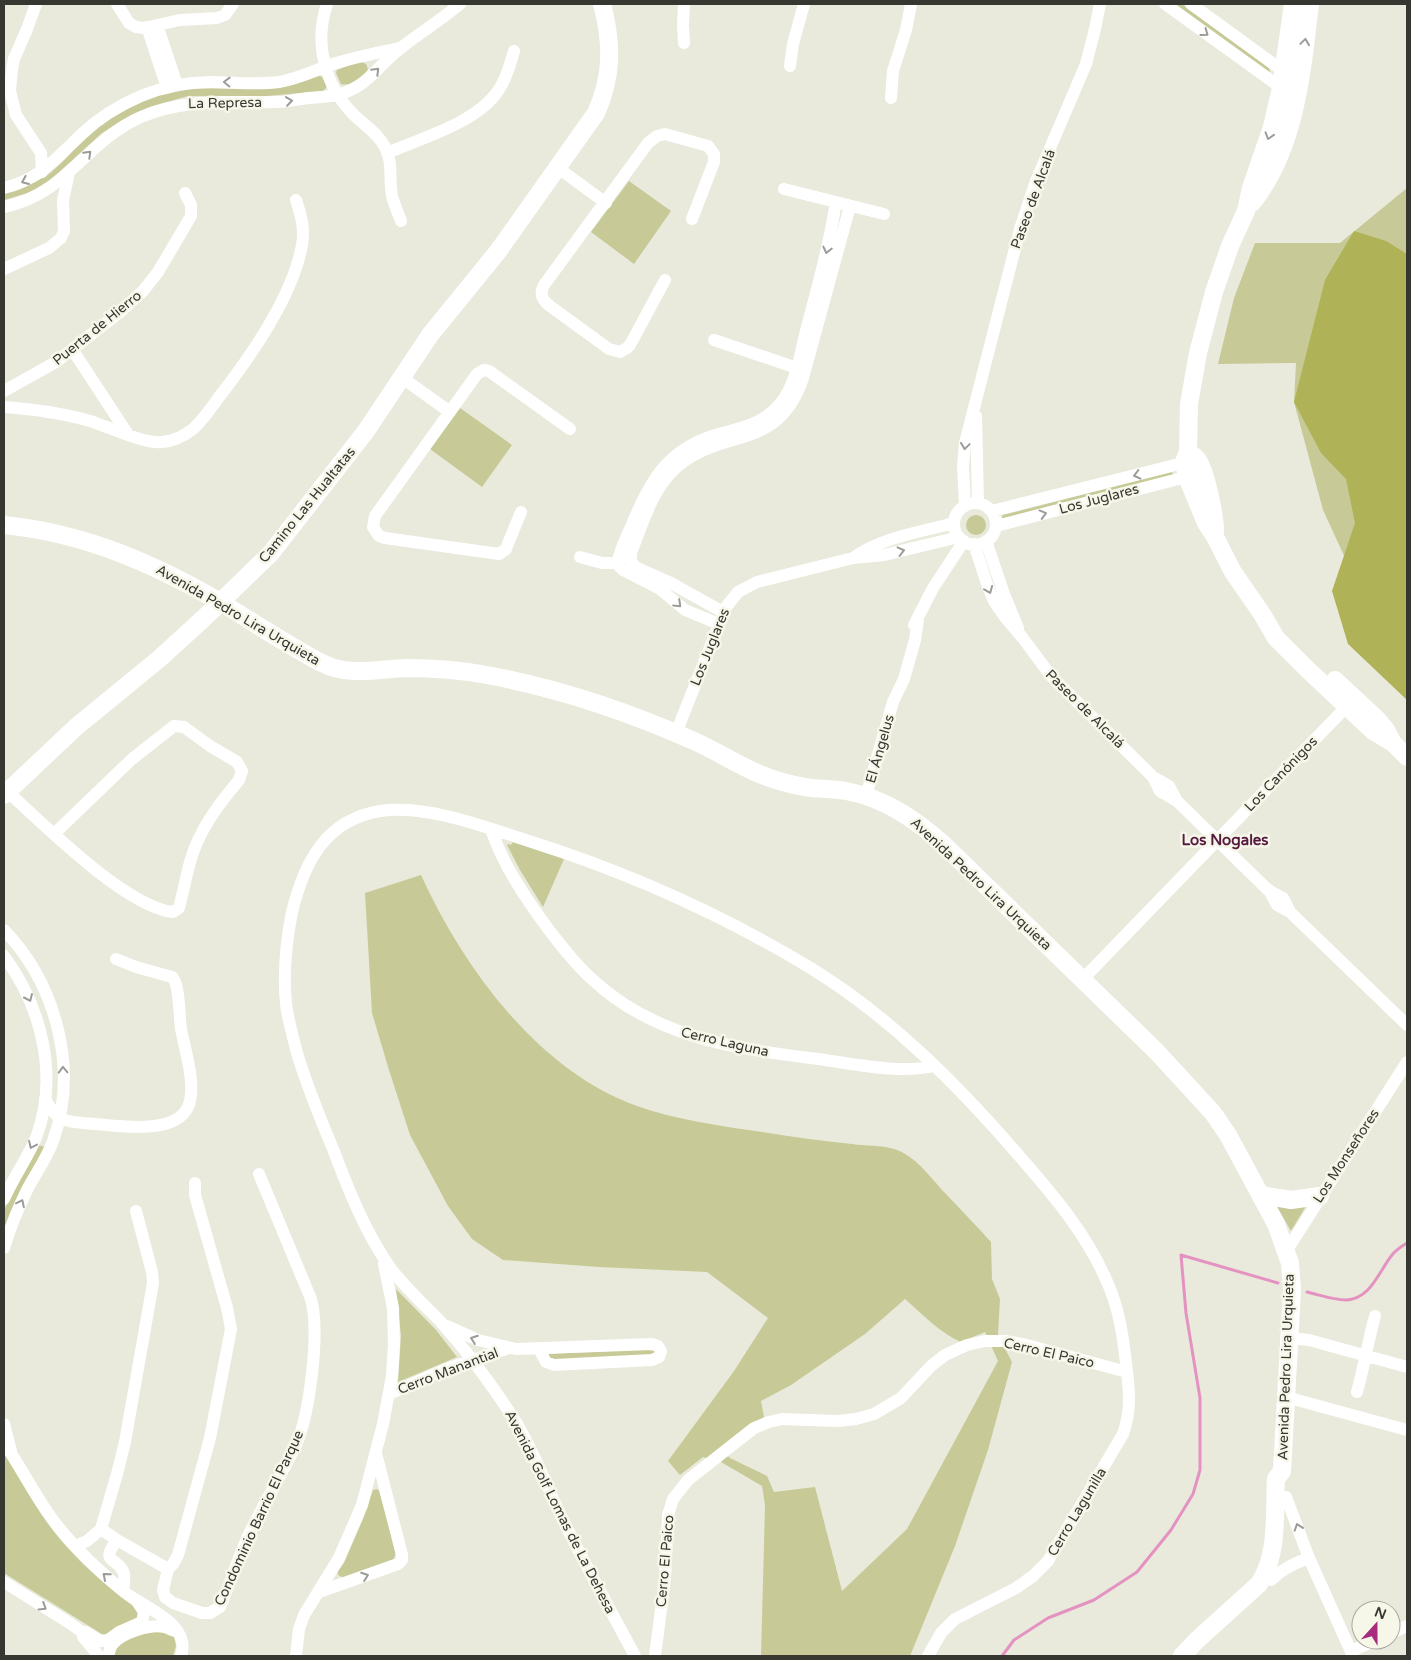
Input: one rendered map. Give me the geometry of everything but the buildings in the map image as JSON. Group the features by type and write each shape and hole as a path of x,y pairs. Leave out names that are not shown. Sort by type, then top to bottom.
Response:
{"main road":[{"name":"Camino Las Hualtatas","path":"6,793 64,738 159,658 220,603 266,558 284,538 370,425 430,335 499,250 591,122 607,84 610,52 608,27 602,4"},
{"path":"1293,4 1289,129 1280,158 1266,183 1246,211 1221,269 1198,353 1189,404 1192,465 1202,517 1214,535 1237,580 1262,614 1280,628 1351,702 1381,724 1394,743 1407,757"},
{"path":"1290,84 1310,4"},
{"name":"Avenida Pedro Lira Urquieta","path":"4,525 62,535 110,549 160,570 314,659 336,668 360,671 425,668 488,675 570,696 676,733 766,777 796,785 846,791 866,796 902,812 927,830 1156,1051 1206,1104 1228,1135 1261,1195 1276,1224 1286,1250 1292,1275 1282,1471 1276,1479 1273,1546 1266,1573 1259,1584 1182,1656"},
{"path":"1261,1195 1291,1200 1320,1196"},
{"name":"Avenida Pedro Lira Urquieta","path":"1198,1656 1213,1638 1271,1580 1277,1566 1286,1497 1287,1478 1282,1471"}],"street":[{"path":"36,4 28,29 14,59 10,85 11,99 16,115 23,128 39,148 42,159 42,172"},
{"path":"117,4 132,25 140,28 180,20 221,17 229,11 233,4"},
{"path":"327,4 322,27 322,56 325,67 338,94 352,112 377,136 387,153 390,162 392,196 401,221"},
{"name":"La Represa","path":"4,207 22,202 39,194 69,173 120,128 140,117 174,106 209,102 279,102 338,94 355,88 366,81 401,47 460,4"},
{"path":"684,4 684,43"},
{"path":"790,66 793,44 804,4"},
{"path":"891,98 892,78 906,30 911,4"},
{"name":"Paseo de Alcalá","path":"965,506 964,450 1020,229 1036,181 1086,64 1100,4"},
{"path":"1165,4 1227,49 1290,84"},
{"path":"1191,4 1236,37 1290,84"},
{"path":"152,26 172,87"},
{"path":"1227,49 1236,37"},
{"name":"La Represa","path":"4,188 42,172 82,133 110,112 137,98 172,87 210,82 261,83 281,81 359,57 401,47"},
{"path":"387,153 460,121 484,106 498,91 504,81 514,51"},
{"path":"665,280 630,345 620,352 609,349 543,301 541,294 543,288 651,140 657,136 665,134 708,146 714,154 714,162 692,219"},
{"path":"39,148 62,154"},
{"path":"558,168 606,202"},
{"path":"4,269 49,248 59,241 64,231 63,200 69,173"},
{"path":"784,189 884,214"},
{"name":"Puerta de Hierro","path":"4,391 56,362 129,305 153,279 191,216 190,205 185,193"},
{"path":"39,194 63,200"},
{"path":"4,407 72,416 144,440 156,442 178,438 193,428 227,387 271,320 296,270 304,236 302,219 296,200"},
{"path":"721,618 671,583 635,567 631,561 631,553 654,497 670,473 695,454 753,435 776,420 793,401 801,386 801,369 836,202"},
{"path":"721,618 685,610 668,594 620,568 618,563 620,554 644,496 659,473 673,459 692,446 714,436 752,425 766,417 778,406 788,392 801,369 850,206"},
{"path":"714,340 801,369"},
{"path":"72,349 126,433"},
{"path":"521,512 508,546 499,554 385,538 376,533 373,523 375,516 478,372 486,370 570,429"},
{"path":"401,376 450,412"},
{"name":"Paseo de Alcalá","path":"976,399 978,503"},
{"name":"Los Juglares","path":"992,511 1192,465"},
{"name":"Los Juglares","path":"996,526 1090,502 1192,465"},
{"path":"1086,488 1090,502"},
{"path":"978,503 992,511 996,526 993,535 971,541 954,523 957,513 965,506 978,503"},
{"name":"Los Juglares","path":"853,558 866,549 882,542 954,523"},
{"name":"Paseo de Alcalá","path":"971,541 994,601 1056,682 1153,777 1160,791 1177,801 1268,890 1277,906 1290,912 1407,1025"},
{"name":"Los Juglares","path":"676,733 721,618 732,597 750,584 853,558 884,556 971,541"},
{"name":"El Ángelus","path":"866,796 893,702 904,678 915,640 918,620 934,588 971,541"},
{"path":"580,557 602,563 618,563"},
{"name":"Los Canónigos","path":"1082,980 1351,702"},
{"path":"6,793 89,864 120,888 150,905 176,912 180,908 190,861 200,836 214,811 240,780 241,768 237,762 210,746 184,727 174,726 132,759 54,834"},
{"name":"Avenida Golf Lomas de La Dehesa","path":"635,1656 563,1520 527,1443 511,1416 471,1360 441,1323 411,1293 381,1254 348,1187 311,1094 292,1035 286,1000 285,967 288,931 303,874 317,850 334,831 357,818 380,811 411,811 439,815 491,829 556,850 625,876 690,904 746,932 808,967 854,998 896,1031 935,1066 1033,1171 1066,1213 1089,1246 1109,1285 1122,1331 1127,1372"},
{"name":"Cerro Laguna","path":"491,829 498,848 512,874 555,938 593,980 615,999 640,1015 665,1027 691,1036 756,1051 894,1068 926,1068 935,1066"},
{"path":"4,930 17,945 34,971 54,1015 64,1071 63,1096 59,1118 48,1154 19,1207 4,1248"},
{"path":"4,956 26,992 38,1020 45,1059 45,1099 36,1137 4,1199"},
{"path":"45,1099 59,1118 76,1122 128,1127 146,1127 166,1123 177,1118 185,1111 189,1104 190,1076 178,1014 176,982 172,977 116,959"},
{"name":"Los Monseñores","path":"1286,1250 1407,1062"},
{"name":"Condominio Barrio El Parque","path":"195,1183 196,1195 228,1308 231,1329 210,1438 178,1555 168,1569 163,1590 167,1600 202,1613 210,1613 217,1610 221,1604 249,1536 296,1444 302,1425 314,1354 313,1306 259,1174"},
{"path":"75,1546 87,1542 101,1529 125,1442 153,1288 152,1272 136,1211"},
{"path":"296,1656 301,1622 320,1592 348,1540 362,1505 376,1453 393,1360 394,1326 391,1291 381,1254"},
{"path":"1357,1392 1375,1316"},
{"name":"Cerro Manantial","path":"441,1323 478,1340 508,1348 539,1349 652,1344 658,1346 661,1351 659,1357 652,1360 554,1365 546,1362 539,1349"},
{"path":"1289,1338 1309,1340 1407,1367"},
{"name":"Cerro El Paico","path":"655,1656 665,1579 668,1515 674,1499 688,1480 754,1428 782,1419 838,1421 874,1414 901,1398 931,1366 945,1355 967,1345 985,1341 1023,1344 1127,1372"},
{"name":"Cerro Manantial","path":"388,1394 434,1374 508,1348"},
{"name":"Cerro Lagunilla","path":"928,1656 941,1633 950,1623 1025,1582 1041,1568 1054,1552 1123,1434 1130,1406 1127,1372"},
{"path":"1286,1397 1407,1430"},
{"path":"4,1424 13,1456"},
{"path":"4,1443 44,1508 75,1546 123,1591 176,1627 183,1643 181,1656"},
{"path":"320,1592 398,1564 402,1560 376,1453"},
{"path":"369,1482 378,1485 384,1491"},
{"path":"1286,1497 1308,1558 1352,1654"},
{"path":"101,1529 168,1569"},
{"path":"117,1540 109,1554 124,1573 123,1591"},
{"path":"1271,1580 1278,1573 1308,1558"},
{"path":"4,1582 96,1640 105,1641 119,1632 142,1622 144,1612 137,1602"},
{"path":"82,1632 82,1636 106,1654 112,1645 122,1637 146,1627 164,1627 178,1631"}],"green space":[{"path":"1174,4 1182,4 1269,68 1270,72 1266,72"},
{"path":"360,61 366,64 368,69 366,72 352,83 341,84 336,73 337,70"},
{"path":"319,76 323,77 327,85 323,91 267,96 188,96 153,106 132,115 102,133 46,184 31,192 4,200 4,193 33,183 49,174 101,125 119,113 159,95 188,89 276,88 293,85"},
{"path":"629,181 671,211 634,264 591,232"},
{"path":"1407,188 1407,659 1374,621 1323,510 1294,402 1296,363 1218,364 1234,298 1255,243 1340,243"},
{"path":"460,408 512,445 482,487 430,449"},
{"path":"1172,472 1173,475 1004,520 1002,517 1003,515"},
{"path":"976,515 983,518 986,525 983,532 976,535 969,532 966,525 969,518"},
{"path":"513,842 564,859 543,907 507,845 511,845"},
{"path":"421,875 458,945 481,979 507,1012 567,1068 601,1090 637,1106 683,1119 796,1137 884,1147 902,1152 922,1167 991,1242 992,1279 1000,1299 998,1335 1012,1362 988,1450 955,1546 910,1656 761,1656 765,1505 762,1486 721,1462 703,1457 680,1475 668,1461 734,1371 768,1318 707,1272 503,1260 472,1239 448,1206 410,1135 389,1070 372,1013 365,893","holes":["905,1299 939,1328 961,1342 985,1332 998,1361 907,1529 842,1591 815,1487 774,1492 767,1476 730,1458 721,1450 764,1417 761,1401 791,1385 865,1334"]},
{"path":"38,1145 45,1147 4,1231 4,1211"},
{"path":"1276,1205 1306,1206 1291,1231"},
{"path":"396,1289 436,1330 457,1357 398,1382 401,1336"},
{"path":"656,1349 654,1355 552,1361 546,1354"},
{"path":"4,1453 40,1513 66,1546 93,1573 141,1612 142,1615 105,1636 4,1573"},
{"path":"377,1489 396,1552 393,1561 344,1578 338,1575 338,1571 344,1563 373,1490"},
{"path":"159,1629 174,1636 176,1646 173,1656 112,1656 119,1644 124,1640"}],"shaded area":[{"path":"1354,231 1386,241 1407,254 1407,700 1348,644 1332,591 1355,523 1346,479 1321,453 1294,402 1325,280"}],"waterway":[{"path":"1307,1292 1346,1300 1362,1295 1374,1283 1392,1255 1407,1243"},
{"path":"1002,1656 1014,1640 1048,1618 1094,1600 1137,1572 1171,1530 1193,1494 1200,1470 1200,1398 1186,1313 1181,1255 1278,1283"}],"district":[{"name":"Los Nogales","path":"1225,840"}]}
